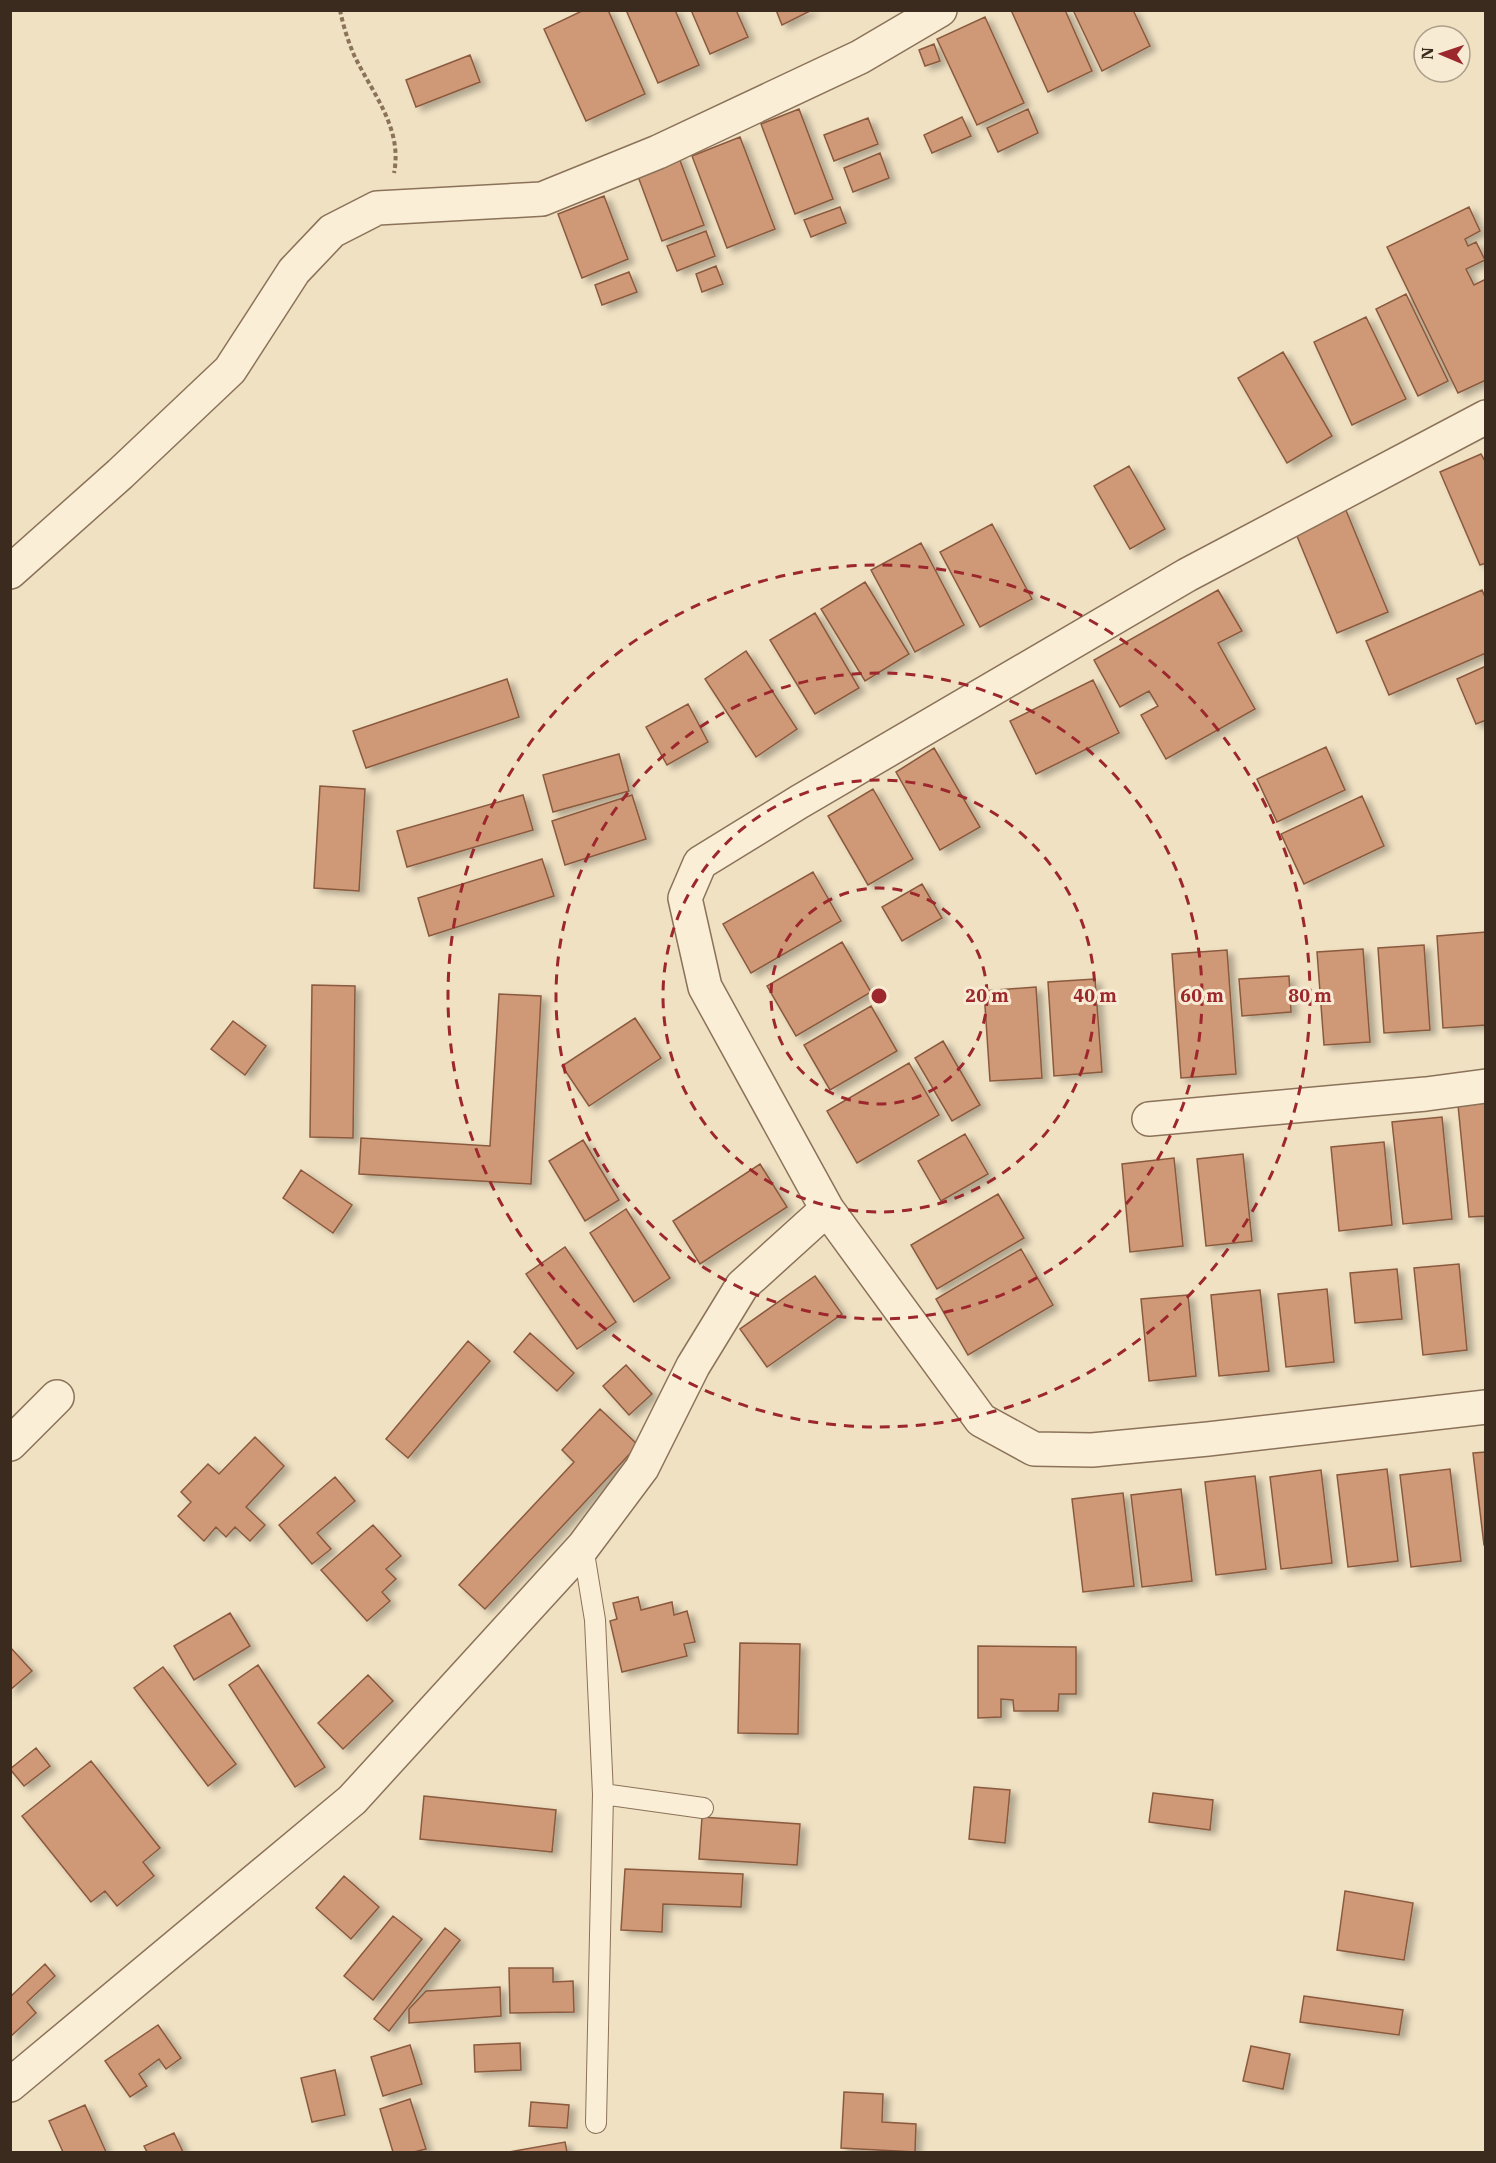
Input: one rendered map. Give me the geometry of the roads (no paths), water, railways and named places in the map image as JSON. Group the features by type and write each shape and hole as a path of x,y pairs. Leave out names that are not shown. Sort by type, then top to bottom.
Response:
{"street":[{"path":"10,572 120,474 230,370 294,271 332,231 377,208 542,199 658,152 860,57 940,10"},
{"path":"1485,417 1187,575 799,802 700,863 685,898 705,987 827,1209 981,1420 1034,1449 1092,1450 1485,1407"},
{"path":"1149,1119 1426,1094 1485,1086"},
{"path":"10,2085 352,1800 583,1547 642,1468 693,1366 742,1286 827,1209"},
{"path":"10,1444 57,1397"}],"lane":[{"path":"583,1547 595,1620 603,1794 596,2123"},
{"path":"603,1794 703,1808"}]}
